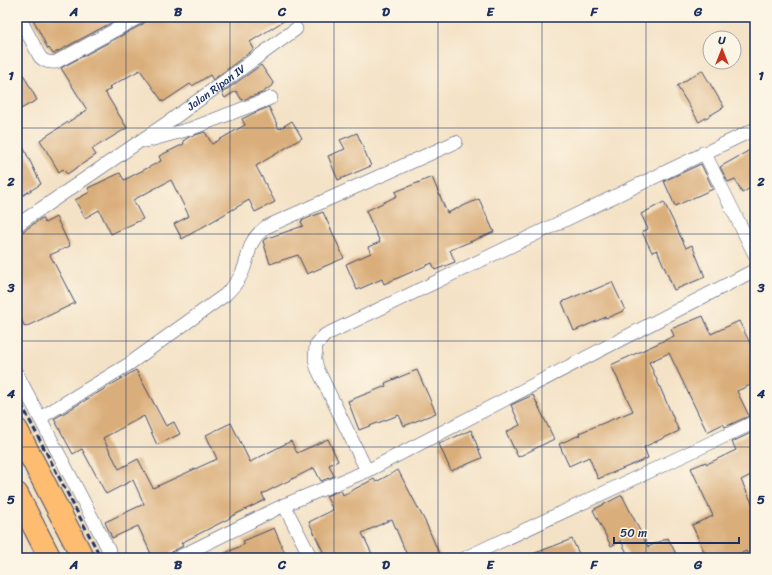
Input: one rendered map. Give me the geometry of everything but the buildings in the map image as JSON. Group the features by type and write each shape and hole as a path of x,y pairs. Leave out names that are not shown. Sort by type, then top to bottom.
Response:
{"highway":[{"path":"17,430 83,558"},
{"path":"17,494 50,558"}],"street":[{"path":"19,17 40,57 44,61 49,62 56,62 139,17"},
{"name":"Jalan Ripan IV","path":"17,225 174,118 296,29"},
{"name":"Jalan Ripan IV","path":"134,144 190,129 271,98"},
{"path":"367,471 317,368 315,358 316,346 324,335 704,152 755,129"},
{"path":"40,418 129,364 225,295 236,284 242,272 252,240 266,227 456,142"},
{"path":"704,152 755,255"},
{"path":"176,558 284,505 367,471 755,270"},
{"path":"17,374 113,558"},
{"path":"465,558 755,422"},
{"path":"284,505 311,558"}],"railway":[{"path":"17,396 101,558"}]}
